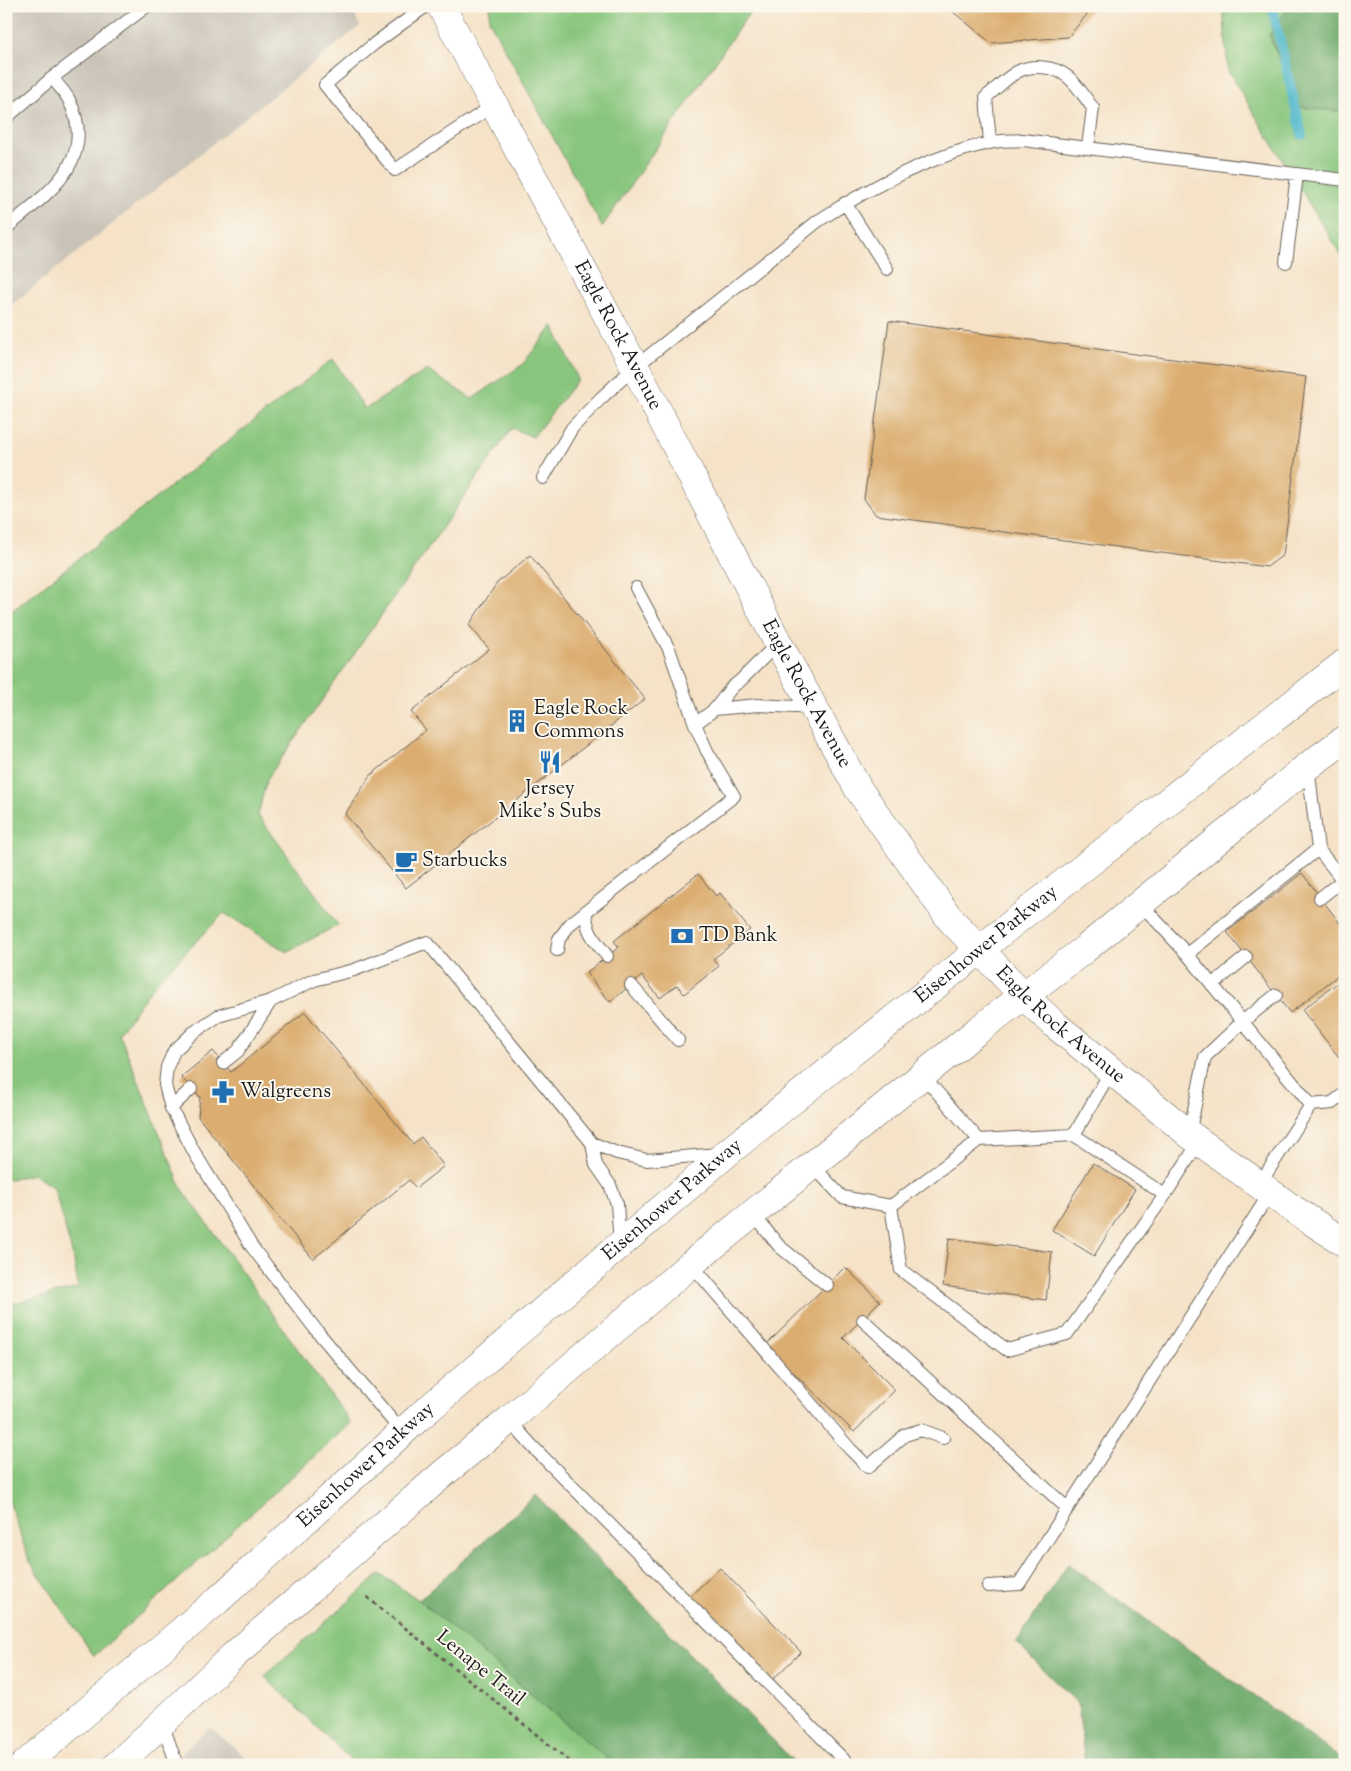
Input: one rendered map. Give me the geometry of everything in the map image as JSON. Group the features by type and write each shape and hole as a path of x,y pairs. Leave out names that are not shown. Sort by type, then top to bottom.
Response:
{"main road":[{"name":"Eagle Rock Avenue","path":"441,6 635,367 778,643 859,790 950,919 1024,996 1054,1024 1194,1138 1264,1189 1345,1243"},
{"name":"Eisenhower Parkway","path":"24,1765 218,1600 402,1432 728,1152 980,950 1345,663"},
{"path":"117,1765 240,1649 444,1472 509,1420 752,1213 977,1031 1085,949 1308,766 1345,739"}],"lane":[{"path":"6,118 52,78 148,6"},
{"path":"426,6 374,44 325,85 395,170 494,105"},
{"path":"990,142 986,97 1016,73 1027,68 1036,67 1051,69 1068,77 1093,108 1088,147"},
{"path":"6,228 53,189 67,172 75,152 78,133 76,117 68,98 52,78"},
{"path":"543,478 572,428 635,367 818,221 903,172 945,156 990,142 1024,140 1345,180"},
{"path":"1286,262 1297,175"},
{"path":"845,204 887,269"},
{"path":"557,950 559,939 570,924 734,796 707,751 695,724 669,649 636,588"},
{"path":"695,724 715,709 732,688 778,643"},
{"path":"715,709 758,705 814,708"},
{"path":"1308,766 1318,849 1344,882 1320,898"},
{"path":"1187,954 1318,849"},
{"path":"1140,904 1187,954 1311,1105"},
{"path":"586,911 586,924 590,934 608,956"},
{"path":"402,1432 317,1331 252,1247 194,1152 171,1108 165,1085 167,1067 174,1051 193,1033 218,1016 271,1001 314,980 354,970 427,942 592,1143 617,1153 647,1160 728,1152"},
{"path":"1212,985 1246,957"},
{"path":"631,985 678,1040"},
{"path":"891,1206 901,1270 1007,1350 1066,1334 1165,1195 1194,1138 1205,1057 1242,1022 1276,995"},
{"path":"223,1063 238,1050 271,1001"},
{"path":"1074,1135 1111,1070"},
{"path":"923,1076 979,1140"},
{"path":"171,1108 191,1089"},
{"path":"1311,1105 1332,1103 1345,1093"},
{"path":"988,1586 1019,1584 1068,1509 1264,1189 1311,1105"},
{"path":"812,1166 842,1196 891,1206 979,1140 1074,1135 1165,1195"},
{"path":"592,1143 596,1165 610,1185 617,1204 620,1245"},
{"path":"752,1213 779,1246 826,1285"},
{"path":"691,1264 850,1449 868,1467 905,1435 920,1430 943,1438"},
{"path":"863,1320 1068,1509"},
{"path":"509,1420 539,1454 849,1765"},
{"path":"162,1723 178,1765"}],"path":[{"name":"Lenape Trail","path":"367,1596 574,1765"}],"shaded area":[{"path":"6,6 350,6 360,26 6,309"},
{"path":"210,1727 255,1765 169,1765"}],"green space":[{"path":"490,6 754,6 602,227 489,20"},
{"path":"1223,6 1290,6 1269,35 1300,107 1345,112 1345,262 1228,71"},
{"path":"1290,6 1345,6 1345,112 1300,107 1269,35"},
{"path":"553,326 578,379 533,437 512,428 267,779 258,815 338,925 287,952 224,913 154,985 119,1033 181,1187 351,1423 94,1656 29,1560 6,1492 6,1305 78,1288 74,1260 54,1188 33,1174 6,1180 6,612 8,614 333,359 365,409 427,370 472,399 522,365"},
{"path":"536,1495 797,1765 615,1765 419,1600"},
{"path":"1068,1564 1284,1717 1345,1762 1345,1765 1085,1765 1078,1704 1016,1643"},
{"path":"380,1574 419,1600 615,1765 356,1765 264,1676"}],"building":[{"path":"946,6 1094,6 1068,37 991,43"},
{"path":"889,321 1306,377 1283,555 1267,567 876,515 864,499"},
{"name":"Eagle Rock Commons","path":"530,555 645,699 406,888 345,814 371,775 426,730 411,712 489,649 469,625 497,583"},
{"path":"1302,873 1345,930 1345,970 1290,1013 1227,932"},
{"name":"TD Bank","path":"698,874 716,896 720,893 750,930 713,959 719,966 684,994 677,985 660,998 642,976 610,1002 586,973 619,947 614,941"},
{"path":"1345,977 1345,1065 1302,1010"},
{"path":"305,1012 413,1144 421,1137 444,1166 416,1188 409,1180 313,1259 198,1117 200,1097 181,1077 213,1051 231,1072"},
{"path":"1093,1163 1135,1189 1094,1256 1052,1230"},
{"path":"949,1238 1052,1252 1046,1300 943,1286"},
{"path":"845,1267 880,1301 843,1338 895,1390 854,1432 766,1345"},
{"path":"720,1568 801,1652 771,1681 689,1597"}],"waterway":[{"path":"1272,6 1302,135"}],"place":[{"name":"Eagle Rock Commons","path":"517,721"},
{"name":"Jersey Mike's Subs","path":"550,762"},
{"name":"Starbucks","path":"406,861"},
{"name":"TD Bank","path":"682,936"},
{"name":"Walgreens","path":"223,1092"}]}
